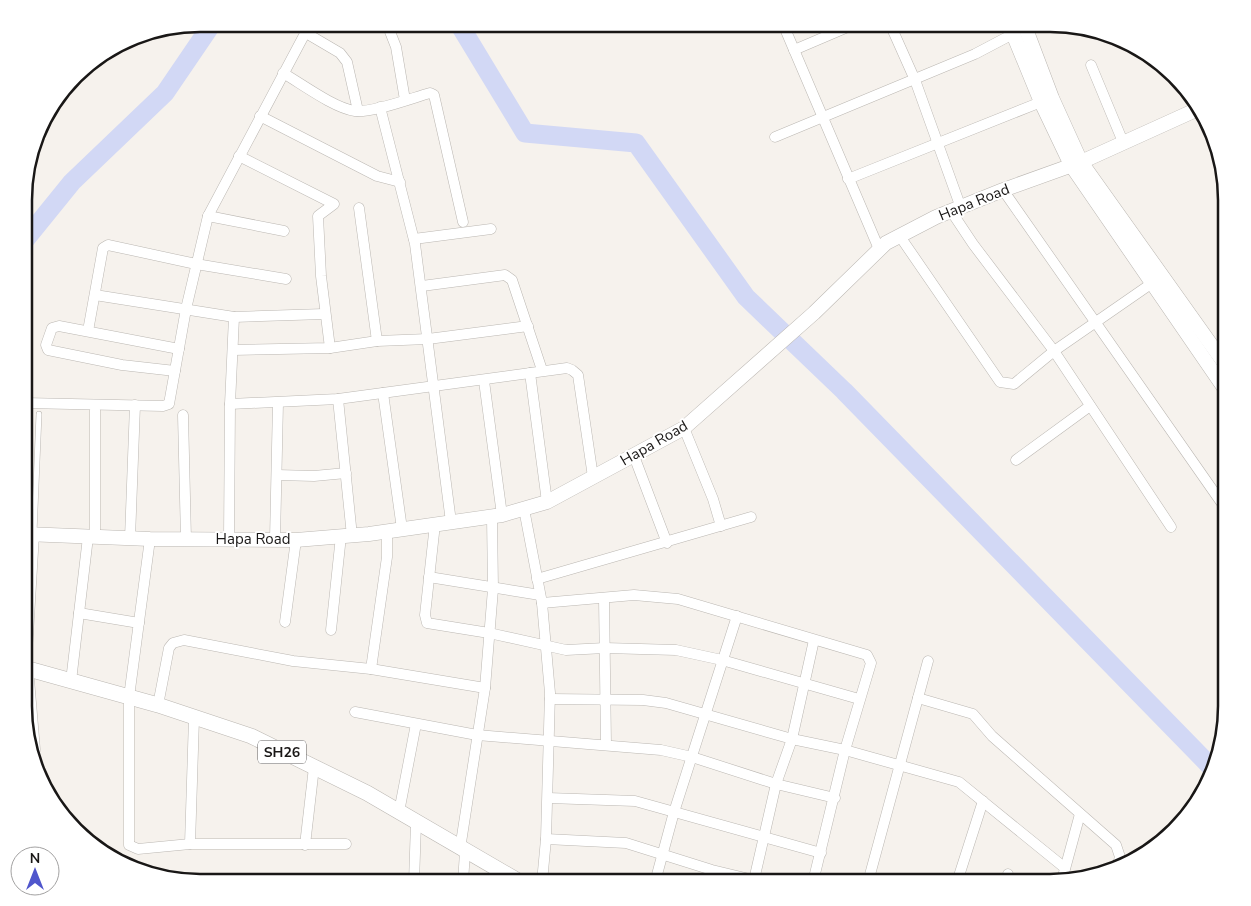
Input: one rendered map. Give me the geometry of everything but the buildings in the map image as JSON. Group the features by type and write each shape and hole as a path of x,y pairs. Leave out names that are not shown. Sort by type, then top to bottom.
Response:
{"main road":[{"name":"SH26","path":"33,670 158,705 252,736 367,793 504,873"}],"street":[{"path":"32,403 163,406 169,404 186,309 208,216 306,32"},
{"path":"314,32 340,52 347,62 358,111"},
{"path":"390,32 396,47 405,100"},
{"path":"787,33 879,249"},
{"path":"794,50 835,33"},
{"path":"894,33 915,80 939,144 956,209 973,244 1054,351 1171,527"},
{"path":"775,137 975,54 1003,33"},
{"path":"1015,33 1042,102 1076,164 1158,279 1218,356"},
{"path":"1016,33 1052,98 1076,164"},
{"path":"1090,66 1123,142"},
{"path":"283,73 337,104 358,111 430,93 435,96 463,222"},
{"path":"848,179 1042,102"},
{"path":"380,107 414,240 422,286 451,522"},
{"name":"Hapa Road","path":"33,534 150,539 296,540 387,532 497,516 524,510 547,502 684,428 814,313 879,249 899,236 956,209 1076,164 1192,111"},
{"path":"260,116 376,176 400,182"},
{"path":"239,156 334,204 318,216 324,314 330,348"},
{"path":"1003,190 1218,498"},
{"path":"359,208 377,341"},
{"path":"208,216 284,231"},
{"path":"414,240 491,229"},
{"path":"899,236 1000,382 1007,385 1014,384 1054,351 1158,279"},
{"path":"88,331 103,248 108,245 196,264 286,279"},
{"path":"422,286 506,275 512,280 542,370"},
{"path":"1158,279 1218,377"},
{"path":"95,294 234,318 324,314"},
{"path":"229,539 230,404 234,318"},
{"path":"233,350 330,348 377,341 428,339 528,326"},
{"path":"175,371 122,365 46,348 50,330 54,327 88,331 179,349"},
{"path":"230,404 338,399 433,385 484,381 542,370 566,368 578,376 593,477"},
{"path":"530,373 547,502"},
{"path":"463,873 463,851 485,688 497,516 484,381"},
{"path":"384,393 402,529"},
{"path":"331,630 347,536 346,473 338,399"},
{"path":"275,539 278,402"},
{"path":"130,538 136,405"},
{"path":"1016,460 1090,406"},
{"path":"72,681 79,613 92,537 95,410"},
{"path":"183,415 186,539"},
{"path":"684,428 713,499 721,526"},
{"path":"634,456 667,543"},
{"path":"277,475 314,476 346,473"},
{"path":"524,510 541,599 547,645 550,700 548,798 543,873"},
{"path":"537,579 667,543 751,517"},
{"path":"436,524 424,617 427,623 489,633 566,650 605,648 676,650 722,660 859,699"},
{"path":"372,669 387,557 387,532"},
{"path":"150,539 129,697 130,845 138,849 190,844 346,844"},
{"path":"285,622 296,540"},
{"path":"429,577 541,599 634,596 678,599 867,655 870,658 845,750 815,874"},
{"path":"604,598 606,745"},
{"path":"79,613 139,623"},
{"path":"657,874 674,812 737,616"},
{"path":"158,705 166,654 173,643 178,640 293,661 372,669 485,688"},
{"path":"759,874 776,784 792,739 814,640"},
{"path":"870,874 928,661"},
{"path":"918,698 973,714 998,742 1116,845 1120,858"},
{"path":"550,700 666,703 792,739 845,750 963,783 1065,868"},
{"path":"355,712 478,735 661,750 692,757 776,784 835,798"},
{"path":"190,844 194,718"},
{"path":"399,812 416,724"},
{"path":"304,845 314,767"},
{"path":"548,798 635,801 821,853"},
{"path":"960,874 983,801"},
{"path":"1064,873 1080,814"},
{"path":"414,873 416,823"},
{"path":"546,839 619,842 727,874"}],"lane":[{"path":"33,495 40,414"}],"waterway":[{"path":"32,231 72,182 165,93 207,32"},
{"path":"464,32 525,133 636,143 746,297 844,391 1208,764"}]}
